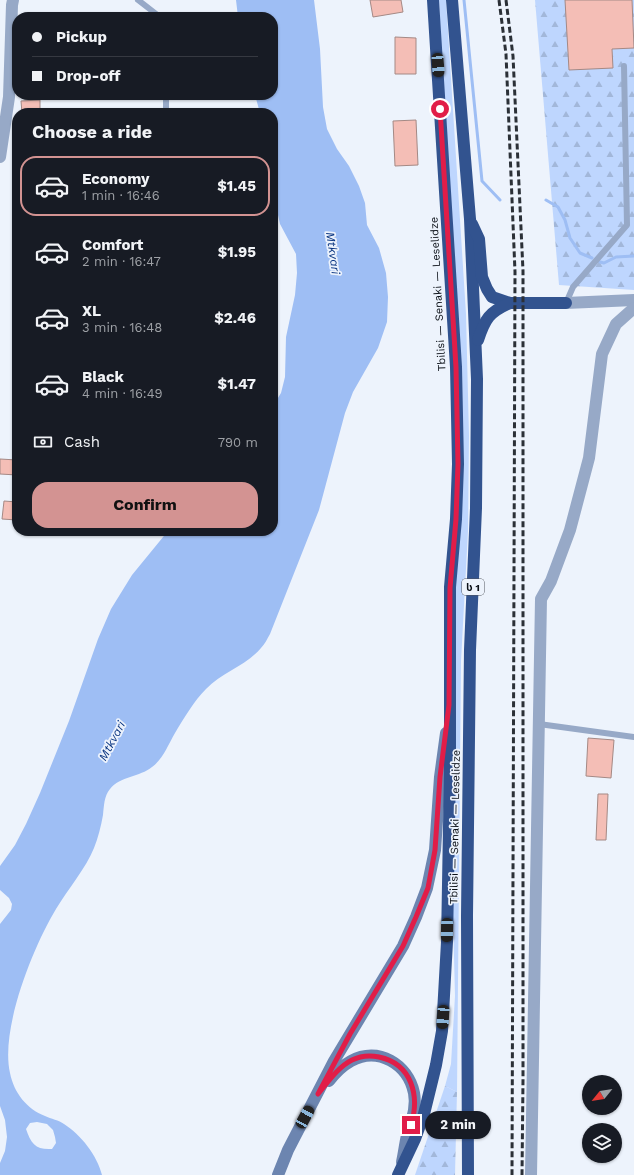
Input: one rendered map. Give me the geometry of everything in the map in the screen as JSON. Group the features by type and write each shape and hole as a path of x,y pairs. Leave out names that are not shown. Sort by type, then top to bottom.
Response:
{"highway":[{"name":"Tbilisi — Senaki — Leselidze","path":"398,1173 415,1138 424,1114 436,1065 442,1031 447,930 450,588 456,519 458,464 456,367 433,0"},
{"name":"Tbilisi — Senaki — Leselidze","path":"452,0 470,220 477,379 476,508 470,650 467,932 468,1175"},
{"path":"470,220 479,239 482,277 492,297 510,303 566,303"},
{"path":"476,344 488,316 499,308 510,303"}],"main road":[{"path":"278,1175 288,1150 350,1034 403,946 428,888 435,850 440,777 449,705"},
{"path":"318,1094 344,1065 360,1057 376,1056 387,1059 402,1068 412,1085 415,1105 414,1116 398,1173"}],"street":[{"path":"0,157 9,97 13,0"},
{"path":"566,303 634,300"},
{"path":"531,1175 541,599 551,581 570,530 589,458 602,354 616,324 634,308"}],"lane":[{"path":"138,0 154,12"},
{"path":"566,303 573,287 627,225 624,66"},
{"path":"539,724 634,737"}],"green space":[{"path":"439,0 446,0 466,314 469,436 468,531 461,661 457,1092 445,1086 451,1064 455,996 453,916 456,661 453,612 462,494"},
{"path":"535,0 634,0 634,290 559,285"},
{"path":"445,1086 457,1092 455,1175 415,1175"}],"water":[{"name":"Mtkvari","path":"236,0 314,0 320,49 323,107 327,129 359,186 365,203 367,225 379,248 386,273 388,297 387,322 378,348 353,392 345,413 319,510 270,634 264,645 248,660 212,683 202,694 193,704 165,752 156,764 142,773 119,781 110,789 105,801 97,840 91,856 47,925 29,966 21,989 14,1012 8,1055 10,1073 18,1094 32,1109 62,1123 76,1134 88,1146 100,1168 102,1175 0,1175 0,1163 5,1151 7,1137 5,1120 0,1106 0,924 11,910 12,904 9,898 0,890 0,866 15,845 40,793 69,721 98,639 111,609 132,575 164,536 278,536 278,398 281,393 285,377 286,337 295,295 297,273 296,254 280,224 278,215 278,108 259,108 256,100 278,100 278,12 237,12","holes":["37,1122 47,1124 53,1130 56,1143 52,1149 46,1149 35,1145 30,1139 26,1129 30,1123"]}],"building":[{"path":"370,0 401,0 403,12 373,17"},
{"path":"565,0 632,0 634,48 612,49 613,68 569,70"},
{"path":"395,37 416,38 416,74 395,74"},
{"path":"40,100 40,108 22,108 21,101"},
{"path":"416,120 418,165 395,166 393,121"},
{"path":"0,459 12,460 12,475 0,474"},
{"path":"4,501 12,502 12,520 2,519"},
{"path":"588,738 614,740 611,778 586,776"},
{"path":"598,794 608,794 606,840 596,840"}],"waterway":[{"path":"464,0 482,181 500,200"},
{"path":"546,200 558,207 565,220 570,238 580,253 592,258"},
{"path":"600,262 604,263 616,257 634,256"}],"railway":[{"path":"499,0 506,54 515,272 512,1175"},
{"path":"506,0 513,56 523,271 522,1175"}],"route":[{"path":"411,1125 415,1105 412,1085 402,1068 387,1059 376,1056 366,1056 352,1060 336,1073 318,1094 334,1061 403,946 428,888 435,850 440,777 449,705 450,588 456,519 458,464 456,367 440,109"}]}
